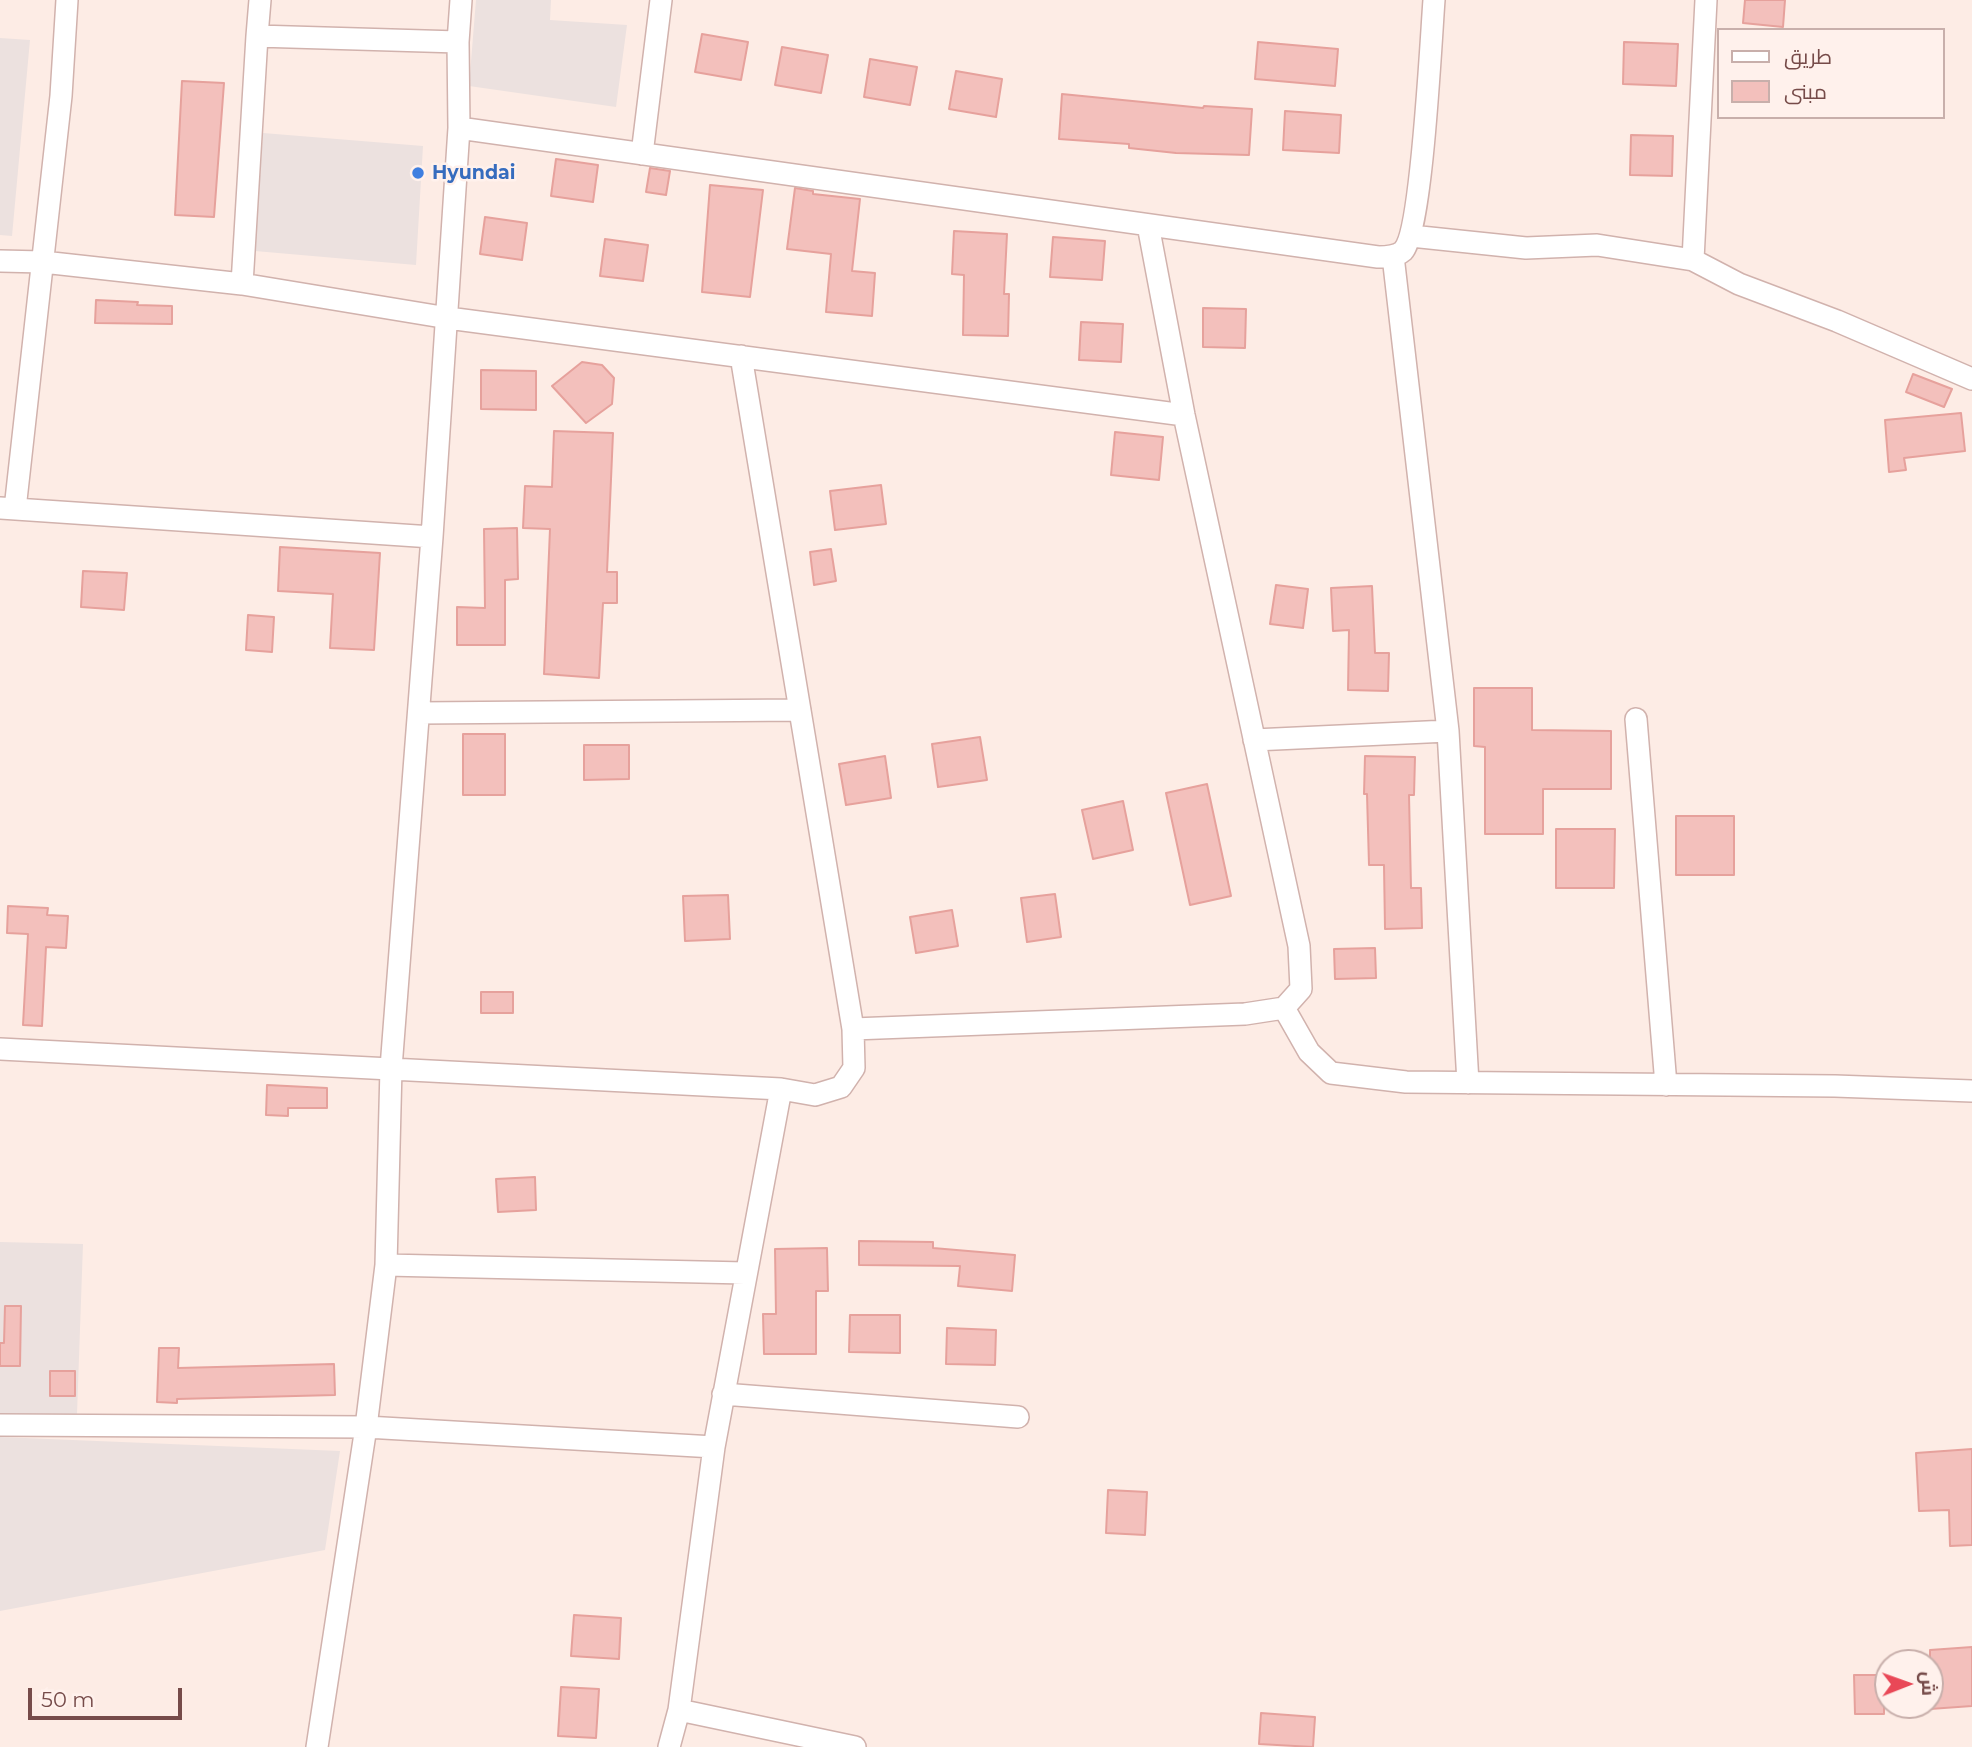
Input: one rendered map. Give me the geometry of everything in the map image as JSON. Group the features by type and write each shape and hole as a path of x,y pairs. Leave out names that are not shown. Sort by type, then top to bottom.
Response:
{"street":[{"path":"67,0 61,96 43,262 8,508 432,537"},
{"path":"242,284 260,0"},
{"path":"317,1747 366,1427 386,1265 391,1068 448,318 459,128 458,42 461,0"},
{"path":"642,154 661,0"},
{"path":"459,128 1366,256 1393,256 1402,251 1411,236 1420,180 1434,0"},
{"path":"1693,260 1706,0"},
{"path":"257,36 458,42"},
{"path":"853,1029 1245,1014 1284,1007 1301,989 1299,946 1184,415 1148,225"},
{"path":"1411,236 1526,248 1597,245 1693,260 1739,284 1837,321 1972,379"},
{"path":"1393,256 1448,732 1468,1083"},
{"path":"0,261 43,262 242,284 448,318 1184,415"},
{"path":"0,1049 781,1089 815,1095 841,1087 854,1068 853,1029 741,356"},
{"path":"419,713 800,710"},
{"path":"1636,719 1666,1085"},
{"path":"1254,740 1448,732"},
{"path":"1284,1007 1309,1052 1331,1073 1406,1082 1972,1091"},
{"path":"669,1747 679,1710 723,1394 781,1089"},
{"path":"386,1265 745,1273"},
{"path":"723,1394 1018,1417"},
{"path":"0,1425 366,1427 714,1447"},
{"path":"679,1710 855,1747"}],"shaded area":[{"path":"476,0 551,0 550,20 627,25 616,107 469,86"},
{"path":"0,38 30,40 12,236 0,235"},
{"path":"263,133 423,146 416,265 255,251"},
{"path":"0,1242 83,1244 77,1414 0,1415"},
{"path":"0,1437 340,1451 325,1550 0,1611"}],"building":[{"path":"1745,0 1785,0 1783,27 1743,23"},
{"path":"702,34 748,42 741,80 695,72"},
{"path":"1258,42 1338,49 1335,86 1255,79"},
{"path":"1624,42 1678,44 1676,86 1623,84"},
{"path":"782,47 828,55 821,93 775,85"},
{"path":"870,59 917,67 910,105 864,97"},
{"path":"956,71 1002,79 996,117 949,109"},
{"path":"182,81 224,83 214,217 175,215"},
{"path":"1062,94 1203,108 1252,109 1249,155 1176,153 1129,148 1129,144 1059,139"},
{"path":"1285,111 1341,115 1339,153 1283,150"},
{"path":"1631,135 1673,136 1672,176 1630,175"},
{"path":"556,159 598,165 593,202 551,196"},
{"path":"650,168 670,171 666,195 646,192"},
{"path":"710,185 763,190 750,297 702,292"},
{"path":"795,188 813,191 813,194 860,199 852,271 875,273 872,316 826,312 831,254 787,249"},
{"path":"485,217 527,223 522,260 480,254"},
{"path":"954,231 1007,234 1004,294 1009,294 1008,336 963,335 964,275 952,274"},
{"path":"1053,237 1105,241 1102,280 1050,277"},
{"path":"605,239 648,245 643,281 600,276"},
{"path":"96,300 172,306 172,324 95,323"},
{"path":"1203,308 1246,309 1245,348 1203,347"},
{"path":"1081,322 1123,324 1121,362 1079,360"},
{"path":"582,362 602,365 614,378 612,404 586,423 552,386"},
{"path":"481,370 536,371 536,410 481,409"},
{"path":"1913,374 1952,389 1944,407 1906,392"},
{"path":"1961,413 1965,451 1904,458 1906,470 1889,472 1885,420"},
{"path":"554,431 613,433 607,572 617,572 617,603 603,603 599,678 544,674 550,529 523,528 525,486 552,487"},
{"path":"1115,432 1163,437 1159,480 1111,475"},
{"path":"881,485 886,524 835,530 830,491"},
{"path":"517,528 518,579 505,580 505,645 457,645 457,607 485,608 484,529"},
{"path":"280,547 380,553 374,650 330,648 333,594 278,591"},
{"path":"831,549 836,581 814,585 810,552"},
{"path":"83,571 127,573 124,610 81,607"},
{"path":"1276,585 1308,589 1303,628 1270,624"},
{"path":"1372,586 1375,653 1389,653 1388,691 1348,690 1349,630 1333,631 1331,588"},
{"path":"248,615 274,617 272,652 246,650"},
{"path":"1474,688 1532,688 1532,730 1611,731 1611,789 1543,789 1543,834 1485,834 1485,747 1474,746"},
{"path":"463,734 505,734 505,795 463,795"},
{"path":"980,737 987,780 938,787 932,744"},
{"path":"584,745 629,745 629,779 584,780"},
{"path":"885,756 891,798 846,805 839,764"},
{"path":"1365,756 1415,757 1414,795 1409,795 1411,888 1421,888 1422,928 1385,929 1384,865 1369,865 1367,794 1364,794"},
{"path":"1207,784 1231,896 1190,905 1166,793"},
{"path":"1123,801 1133,850 1093,859 1082,810"},
{"path":"1676,816 1734,816 1734,875 1676,875"},
{"path":"1556,829 1615,829 1614,888 1556,888"},
{"path":"1055,894 1061,937 1027,942 1021,898"},
{"path":"728,895 730,939 685,941 683,896"},
{"path":"8,906 48,908 47,915 68,916 66,948 46,947 42,1026 23,1025 28,934 7,933"},
{"path":"952,910 958,946 916,953 910,917"},
{"path":"1375,948 1376,978 1335,979 1334,949"},
{"path":"481,992 513,992 513,1013 481,1013"},
{"path":"267,1085 327,1088 327,1108 288,1108 288,1116 266,1115"},
{"path":"535,1177 536,1210 498,1212 496,1179"},
{"path":"859,1241 933,1242 933,1248 1015,1255 1012,1291 958,1286 960,1266 859,1265"},
{"path":"827,1248 828,1291 816,1291 816,1354 764,1354 763,1314 776,1314 775,1249"},
{"path":"5,1306 21,1306 20,1366 0,1366"},
{"path":"850,1315 900,1315 900,1353 849,1352"},
{"path":"947,1328 996,1330 995,1365 946,1364"},
{"path":"159,1348 179,1348 178,1368 334,1364 335,1395 177,1399 177,1403 157,1402"},
{"path":"50,1371 75,1371 75,1396 50,1396"},
{"path":"1972,1449 1972,1545 1950,1546 1949,1510 1919,1511 1916,1453"},
{"path":"1108,1490 1147,1492 1145,1535 1106,1533"},
{"path":"574,1615 621,1618 619,1659 571,1656"},
{"path":"1972,1647 1972,1706 1944,1708 1944,1649"},
{"path":"1854,1675 1874,1675 1874,1714 1855,1714"},
{"path":"561,1687 599,1689 596,1738 558,1736"},
{"path":"1261,1713 1315,1717 1313,1747 1259,1744"}],"place":[{"name":"Hyundai","path":"418,173"}]}
